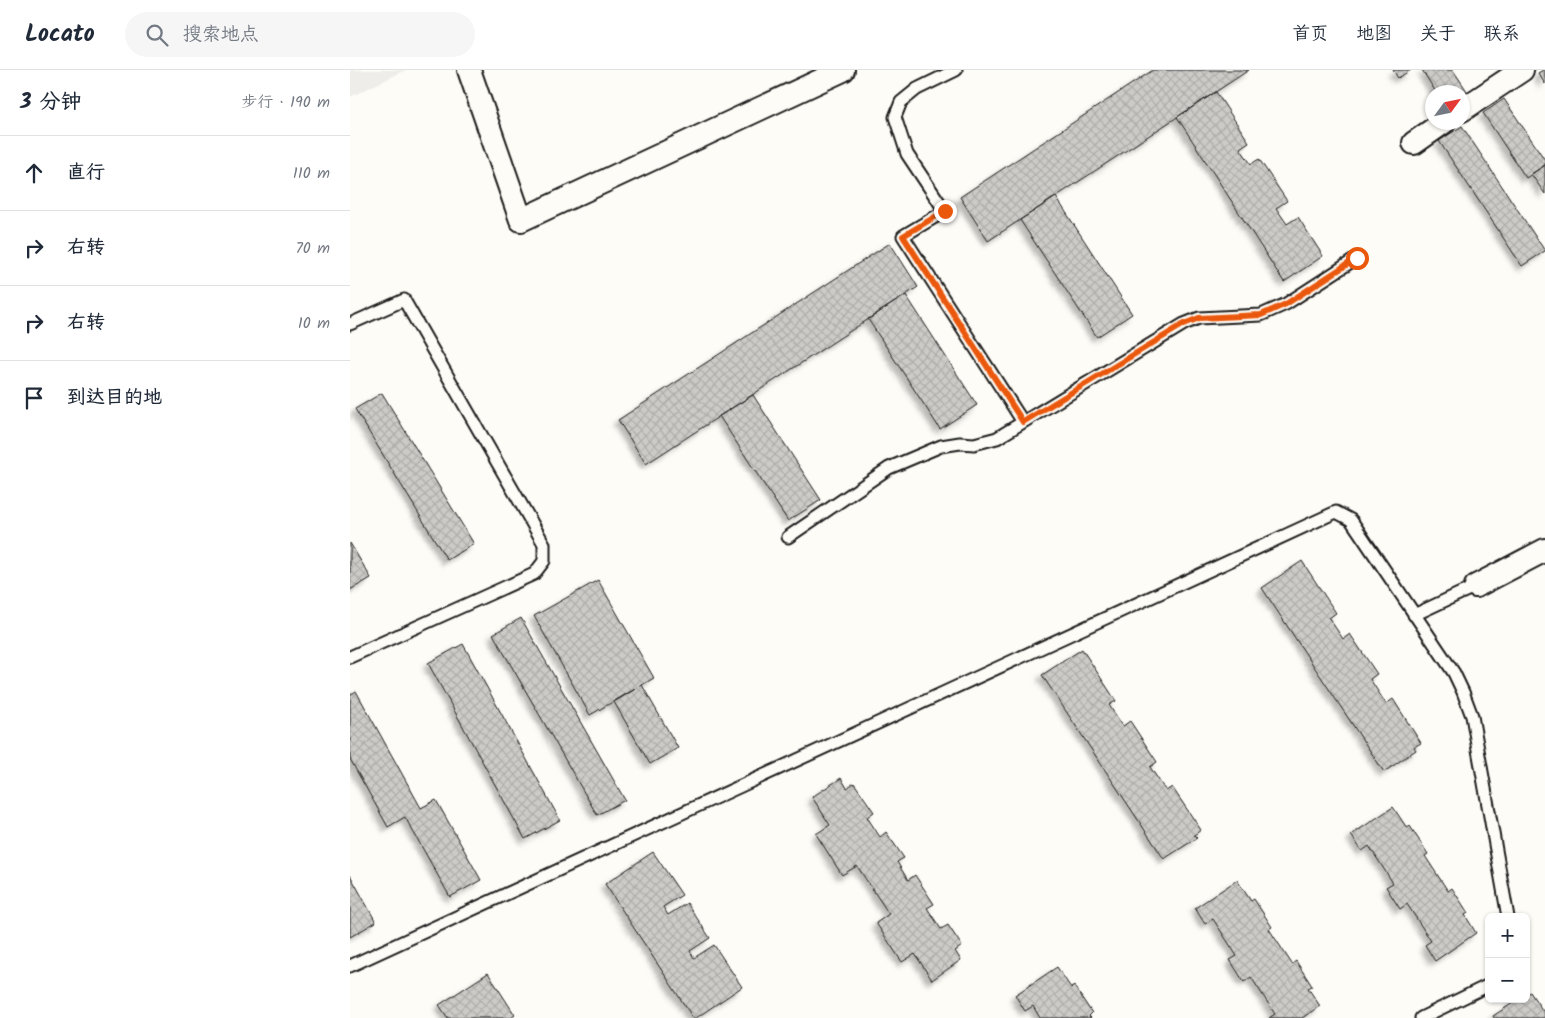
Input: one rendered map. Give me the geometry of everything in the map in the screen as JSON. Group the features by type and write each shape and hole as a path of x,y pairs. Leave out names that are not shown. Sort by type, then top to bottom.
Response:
{"street":[{"path":"469,70 521,220 843,70"},
{"path":"1470,105 1522,70"},
{"path":"1414,143 1433,130"},
{"path":"1476,586 1545,550"}],"lane":[{"path":"956,70 917,90 901,102 895,117 907,154 945,211 903,236 1023,422"},
{"path":"788,537 889,468 941,446 960,443 974,444 997,438 1184,324 1199,318 1261,315 1286,304 1357,258"},
{"path":"350,324 404,300 544,544 544,561 534,574 350,657"},
{"path":"350,966 1336,512 1351,520 1454,673 1472,716 1507,913"},
{"path":"1414,615 1476,586"},
{"path":"1421,1018 1485,987"}],"shaded area":[{"path":"350,70 406,70 350,97"}],"building":[{"path":"1153,70 1249,70 988,241 960,197"},
{"path":"1393,70 1411,70 1398,78"},
{"path":"1422,70 1453,70 1463,85 1432,85"},
{"path":"1545,70 1545,84 1538,73"},
{"path":"1216,92 1249,142 1240,148 1251,164 1259,159 1287,201 1276,208 1287,224 1298,217 1323,256 1284,282 1177,117"},
{"path":"1504,99 1545,160 1545,165 1526,178 1483,113"},
{"path":"1456,130 1465,130 1545,251 1522,266 1439,141"},
{"path":"1545,165 1545,194 1531,174"},
{"path":"1056,197 1132,314 1097,337 1020,220"},
{"path":"890,243 918,287 646,464 618,420"},
{"path":"906,295 977,405 940,429 868,319"},
{"path":"382,393 474,544 447,560 355,409"},
{"path":"753,395 821,500 788,521 719,416"},
{"path":"350,543 371,578 350,590"},
{"path":"1302,561 1336,613 1329,618 1343,639 1350,634 1377,674 1370,679 1386,704 1393,699 1421,743 1414,747 1416,750 1384,772 1262,588"},
{"path":"598,580 654,678 590,715 534,616"},
{"path":"521,618 625,800 597,815 493,634"},
{"path":"463,644 560,820 525,839 428,663"},
{"path":"1082,649 1116,701 1109,705 1123,726 1130,721 1157,762 1150,767 1166,791 1172,787 1201,830 1194,835 1197,838 1164,859 1042,675"},
{"path":"642,685 678,748 650,764 614,702"},
{"path":"356,691 421,808 436,800 481,880 450,897 405,817 388,827 350,759 350,695"},
{"path":"841,778 847,788 854,783 874,812 867,817 880,837 886,832 904,858 897,862 908,880 915,875 934,904 927,908 941,929 948,925 962,946 955,951 961,960 932,980 915,954 902,962 876,923 889,914 857,866 842,875 816,834 830,825 812,797"},
{"path":"1393,807 1407,828 1410,826 1428,854 1425,856 1448,891 1452,888 1468,913 1465,915 1476,933 1435,961 1425,945 1431,941 1407,904 1400,909 1386,887 1393,883 1369,846 1362,851 1351,835"},
{"path":"653,852 682,895 663,907 668,915 687,903 710,938 690,951 694,958 714,945 742,987 696,1018 693,1018 605,884"},
{"path":"350,875 376,922 350,937"},
{"path":"1237,880 1251,901 1254,899 1272,927 1269,929 1292,964 1296,961 1312,986 1308,988 1320,1006 1302,1018 1269,1018 1275,1014 1251,977 1244,982 1230,960 1237,956 1213,919 1205,924 1195,908"},
{"path":"1057,967 1071,988 1074,986 1092,1013 1089,1016 1091,1018 1040,1018 1033,1006 1025,1011 1015,995"},
{"path":"488,973 515,1015 511,1018 448,1018 439,1005"},
{"path":"1530,992 1545,1014 1545,1018 1494,1018 1493,1016 1513,1003 1530,1003"}],"route":[{"path":"945,211 903,236 1023,422 1184,324 1199,318 1261,315 1286,304 1357,258"}]}
